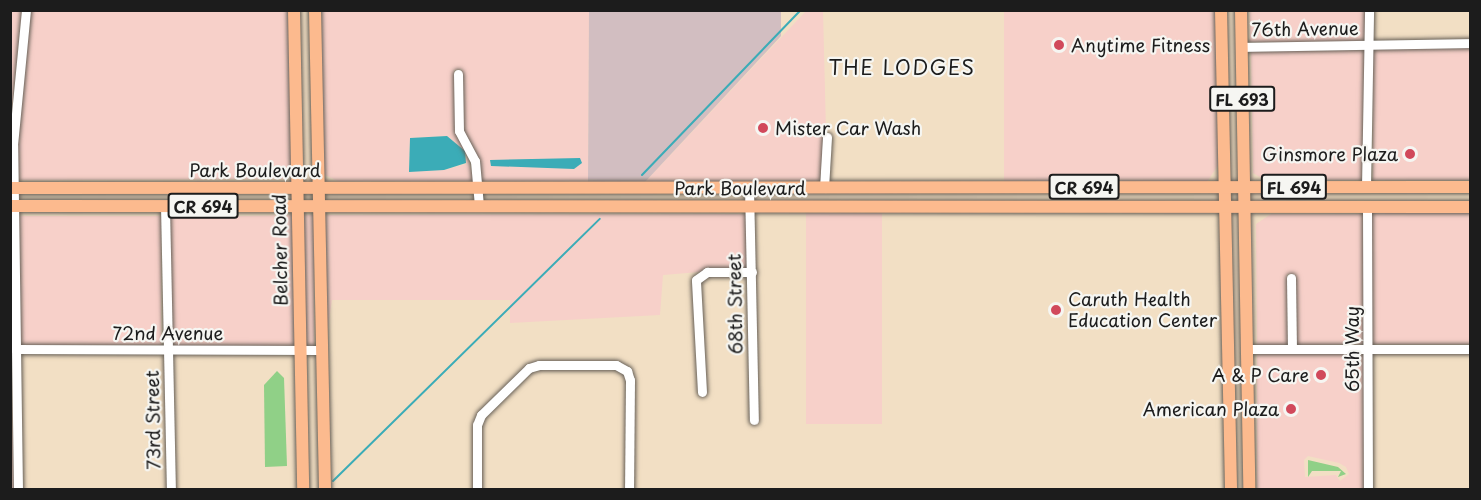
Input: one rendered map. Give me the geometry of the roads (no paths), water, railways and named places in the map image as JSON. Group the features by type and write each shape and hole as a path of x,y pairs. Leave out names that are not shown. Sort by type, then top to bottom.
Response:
{"main road":[{"name":"Belcher Road","path":"294,10 303,489"},
{"path":"315,10 325,489"},
{"name":"FL 693","path":"1221,10 1222,208 1231,489"},
{"name":"FL 693","path":"1241,10 1250,489"},
{"path":"962,206 965,199 1006,195 1020,187"},
{"name":"Park Boulevard","path":"12,188 1470,187"},
{"name":"Park Boulevard","path":"12,206 962,206 1244,209 1470,207"}],"street":[{"path":"18,489 12,188 14,119 26,10"},
{"path":"1366,187 1369,10"},
{"name":"76th Avenue","path":"1242,47 1470,43"},
{"path":"458,74 459,131 475,162 479,206"},
{"path":"824,188 828,137"},
{"name":"68th Street","path":"749,187 754,420"},
{"name":"73rd Street","path":"165,206 171,489"},
{"name":"65th Way","path":"1367,209 1368,489"},
{"path":"702,392 696,280 706,272 752,272"},
{"path":"1291,278 1292,349"},
{"path":"1247,349 1470,348"},
{"name":"72nd Avenue","path":"15,349 321,350"},
{"path":"477,489 477,425 481,415 529,368 616,365 627,371 630,380 630,489"}],"water":[{"path":"447,136 465,151 466,163 444,170 409,172 410,138"},
{"path":"580,158 582,163 574,169 491,166 490,160"}],"waterway":[{"path":"642,175 801,10"},
{"path":"333,481 600,219"}],"place":[{"name":"Anytime Fitness","path":"1059,45"},
{"name":"Mister Car Wash","path":"763,128"},
{"name":"Ginsmore Plaza","path":"1410,154"},
{"name":"Caruth Health Education Center","path":"1056,310"},
{"name":"A & P Care","path":"1321,375"},
{"name":"American Plaza","path":"1291,409"}],"district":[{"name":"THE LODGES","path":"902,67"}]}
